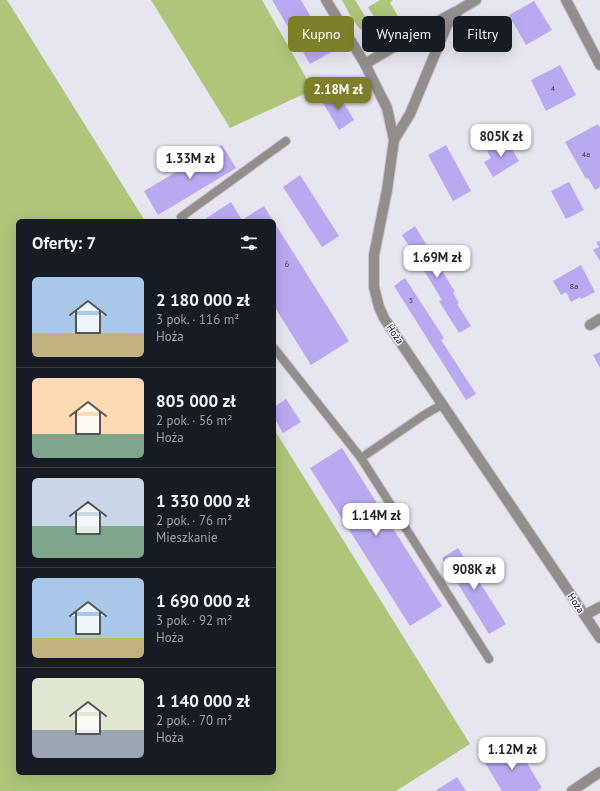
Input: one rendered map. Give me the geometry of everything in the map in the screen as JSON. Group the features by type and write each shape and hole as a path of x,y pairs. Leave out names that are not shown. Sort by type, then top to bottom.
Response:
{"street":[{"path":"326,0 365,64 387,108 394,140"},
{"name":"Hoża","path":"476,0 459,10 447,25 410,114 394,140 387,190 374,255 374,288 376,299 384,318 600,638"},
{"path":"566,0 600,65"},
{"path":"365,64 459,10"},
{"path":"590,325 600,319"},
{"path":"585,615 600,607"},
{"path":"572,791 600,772"}],"lane":[{"path":"182,219 181,217 286,141"},
{"path":"276,350 362,458 489,659"},
{"path":"362,458 443,404"}],"green space":[{"path":"0,0 7,0 144,219 16,219 16,775 276,775 276,432 470,744 396,791 0,791"},
{"path":"151,0 262,0 288,46 288,52 291,52 313,90 230,128"},
{"path":"342,0 355,0 365,16 362,16 362,31 354,21 354,16 351,16"},
{"path":"380,0 393,0 390,3 398,16 374,16 368,7"}],"building":[{"path":"272,0 301,0 310,16 288,16 288,27"},
{"path":"534,1 552,30 526,45 512,20 512,16 509,15"},
{"path":"303,52 331,52 310,64"},
{"path":"560,65 576,95 546,111 531,80"},
{"path":"337,92 354,120 339,130 322,101"},
{"path":"598,124 600,128 600,187 595,190 588,178 586,179 565,142"},
{"path":"506,139 519,161 493,177 484,162 491,158 487,151"},
{"path":"222,145 236,168 158,215 144,191"},
{"path":"446,145 471,191 453,201 428,155"},
{"path":"300,175 339,236 322,247 283,187"},
{"path":"569,182 584,210 566,219 551,191"},
{"path":"231,202 241,219 205,219"},
{"path":"264,206 272,219 244,219"},
{"path":"276,225 349,341 311,365 276,309"},
{"path":"415,226 455,292 453,293 459,303 457,304 471,326 459,333 439,301 442,300 402,235"},
{"path":"600,241 600,261 593,250 599,247 596,242"},
{"path":"581,265 595,292 571,302 566,292 561,295 553,281"},
{"path":"405,278 444,338 441,340 476,394 466,400 394,286"},
{"path":"600,352 600,368 593,355"},
{"path":"286,399 301,422 283,433 276,421 276,406"},
{"path":"342,448 442,606 410,626 310,468"},
{"path":"458,548 506,624 489,634 442,558"},
{"path":"514,742 542,788 537,791 502,791 484,761"},
{"path":"457,777 466,791 435,791"}]}
